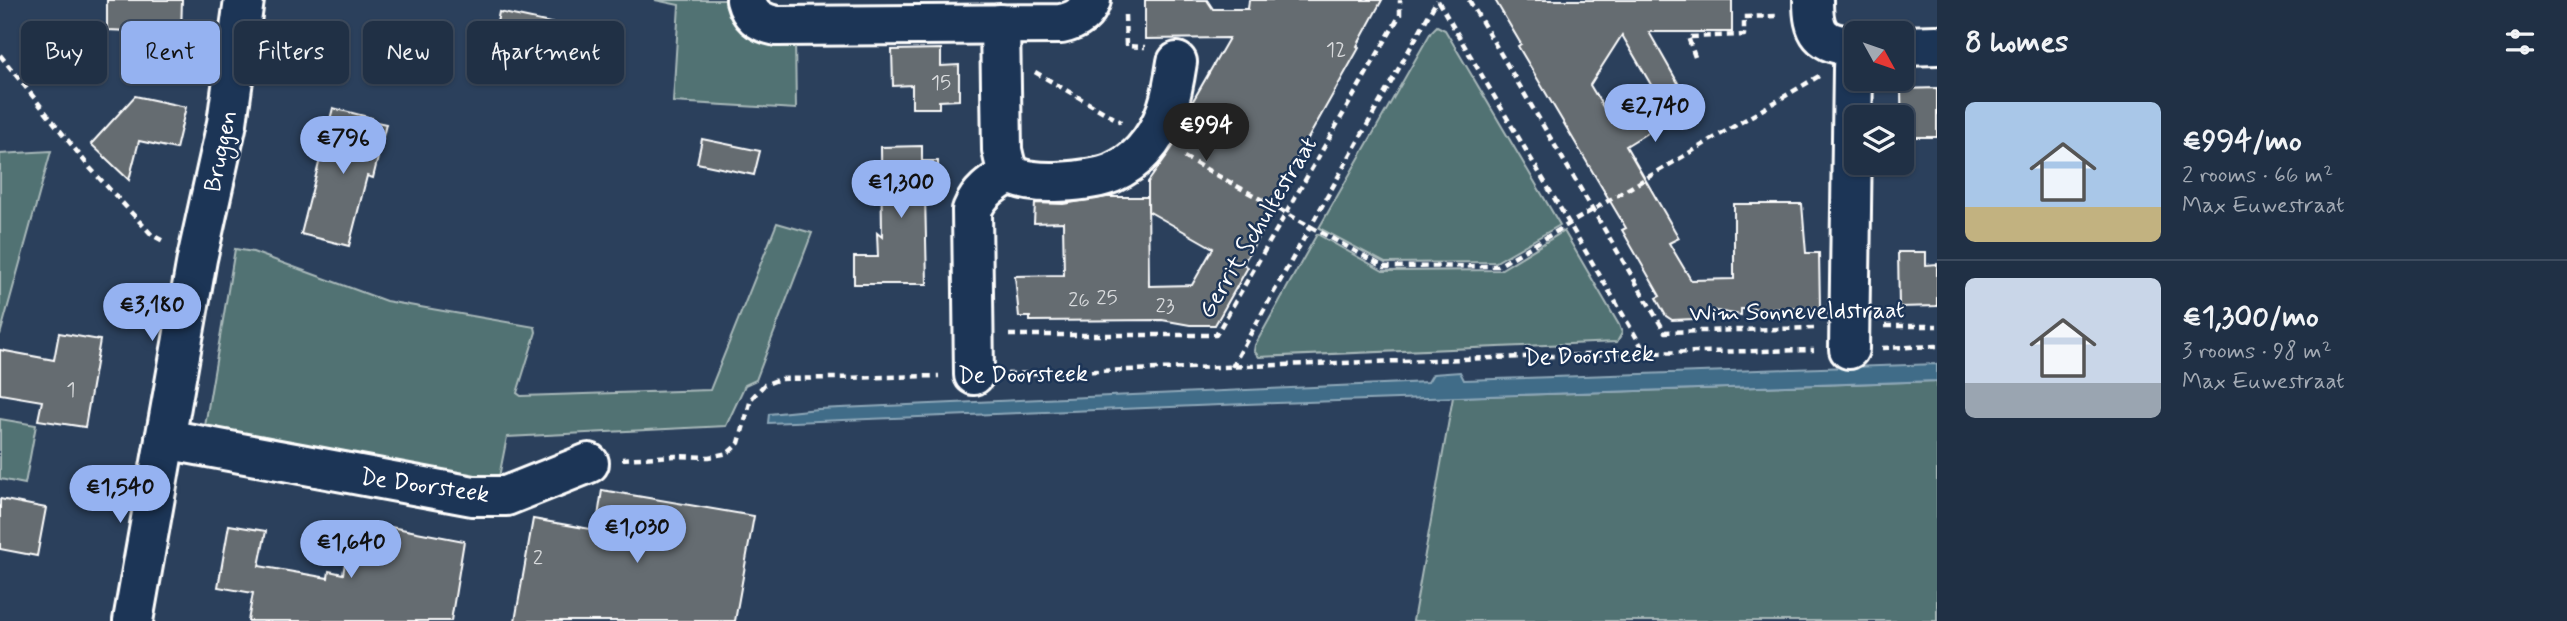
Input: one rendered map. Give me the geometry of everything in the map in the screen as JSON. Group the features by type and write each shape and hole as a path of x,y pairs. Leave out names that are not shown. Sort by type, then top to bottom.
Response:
{"street":[{"name":"Bruggen","path":"133,621 197,259 227,122 244,0"},
{"path":"746,0 753,15 763,24 1000,38 1072,21 1108,6"},
{"path":"1813,7 1816,26 1823,37 1844,49"},
{"path":"1000,38 1002,150 1010,173 1022,180 1090,179 1125,166 1153,139 1163,121 1172,94 1177,62"},
{"path":"1914,46 1937,45"},
{"path":"1849,338 1854,91"},
{"path":"974,375 972,210 978,196 1010,173"},
{"name":"De Doorsteek","path":"165,439 473,496 506,496 589,463"}],"path":[{"name":"Gerrit Schultestraat","path":"973,334 1216,335 1400,15 1400,0"},
{"path":"1437,0 1645,353"},
{"name":"Gerrit Schultestraat","path":"1232,368 1437,0"},
{"name":"Wim Sonneveldstraat","path":"1469,0 1665,332 1849,338 1937,326"},
{"path":"1108,6 1126,46 1170,48 1177,62"},
{"path":"1695,57 1688,37 1744,35 1745,17 1813,7"},
{"path":"1000,38 1153,139 1384,267 1498,267 1844,61"},
{"path":"0,55 90,168 152,235 197,259"},
{"name":"De Doorsteek","path":"589,463 675,456 709,457 728,453 739,443 751,399 764,385 780,379 1232,368 1645,353 1849,338 1937,346"}],"green space":[{"path":"655,0 735,0 795,39 796,109 673,102 679,5"},
{"path":"1437,26 1445,30 1560,225 1496,262 1385,263 1319,228 1431,32"},
{"path":"51,151 0,335 0,154"},
{"path":"777,223 812,233 756,380 745,385 726,426 507,437 498,482 465,482 205,426 235,249 253,252 386,301 535,327 536,332 517,393 521,396 710,390"},
{"path":"1564,231 1619,325 1622,333 1617,342 1259,357 1254,351 1317,234 1383,271 1500,270"},
{"path":"1937,381 1937,621 1413,621 1453,397"},
{"path":"0,419 36,425 25,484 0,479"}],"water":[{"path":"1937,364 1937,381 768,423 769,414 818,409 1428,382 1433,374 1460,372 1464,380"}],"building":[{"path":"107,0 182,0 181,21 121,21 121,31 107,30"},
{"path":"1145,0 1207,0 1213,9 1248,9 1249,0 1382,0 1357,46 1359,48 1266,213 1271,215 1243,264 1248,267 1215,325 1190,325 1162,320 1030,321 1030,317 1019,317 1015,276 1064,275 1063,222 1034,223 1035,203 1063,204 1107,197 1148,197 1148,182 1177,141 1190,106 1229,38 1145,39","holes":["1148,211 1213,248 1192,285 1149,286"]},
{"path":"1495,0 1732,0 1732,32 1649,32 1691,106 1626,146 1679,238 1669,243 1691,280 1734,279 1734,204 1802,204 1806,253 1819,253 1820,308 1741,309 1741,315 1710,310 1710,314 1694,314 1694,319 1672,320 1666,316 1656,298 1660,296 1622,230 1626,228 1518,46 1521,44","holes":["1622,35 1657,95 1612,122 1590,85"]},
{"path":"499,12 541,21 497,21"},
{"path":"941,49 941,66 959,65 959,100 939,101 939,108 912,108 912,85 893,86 892,50"},
{"path":"1937,88 1937,137 1914,137 1914,105 1901,105 1901,91 1914,91 1914,89"},
{"path":"135,96 186,107 176,149 139,141 129,180 91,144"},
{"path":"333,108 386,124 373,178 367,176 349,246 301,234"},
{"path":"702,139 760,151 754,175 697,163"},
{"path":"922,146 922,161 938,161 938,194 925,194 927,284 854,284 854,257 878,257 877,233 882,237 881,147"},
{"path":"1898,252 1926,252 1926,265 1937,264 1937,306 1899,307"},
{"path":"59,333 100,340 85,427 38,420 42,401 0,394 0,350 54,360"},
{"path":"602,490 754,516 735,621 515,621 533,519 596,530"},
{"path":"0,499 46,508 37,556 0,549"},
{"path":"375,524 464,541 451,621 248,621 253,593 218,587 229,525 266,531 259,566 328,578 329,571 343,574 350,536 372,540"}]}
